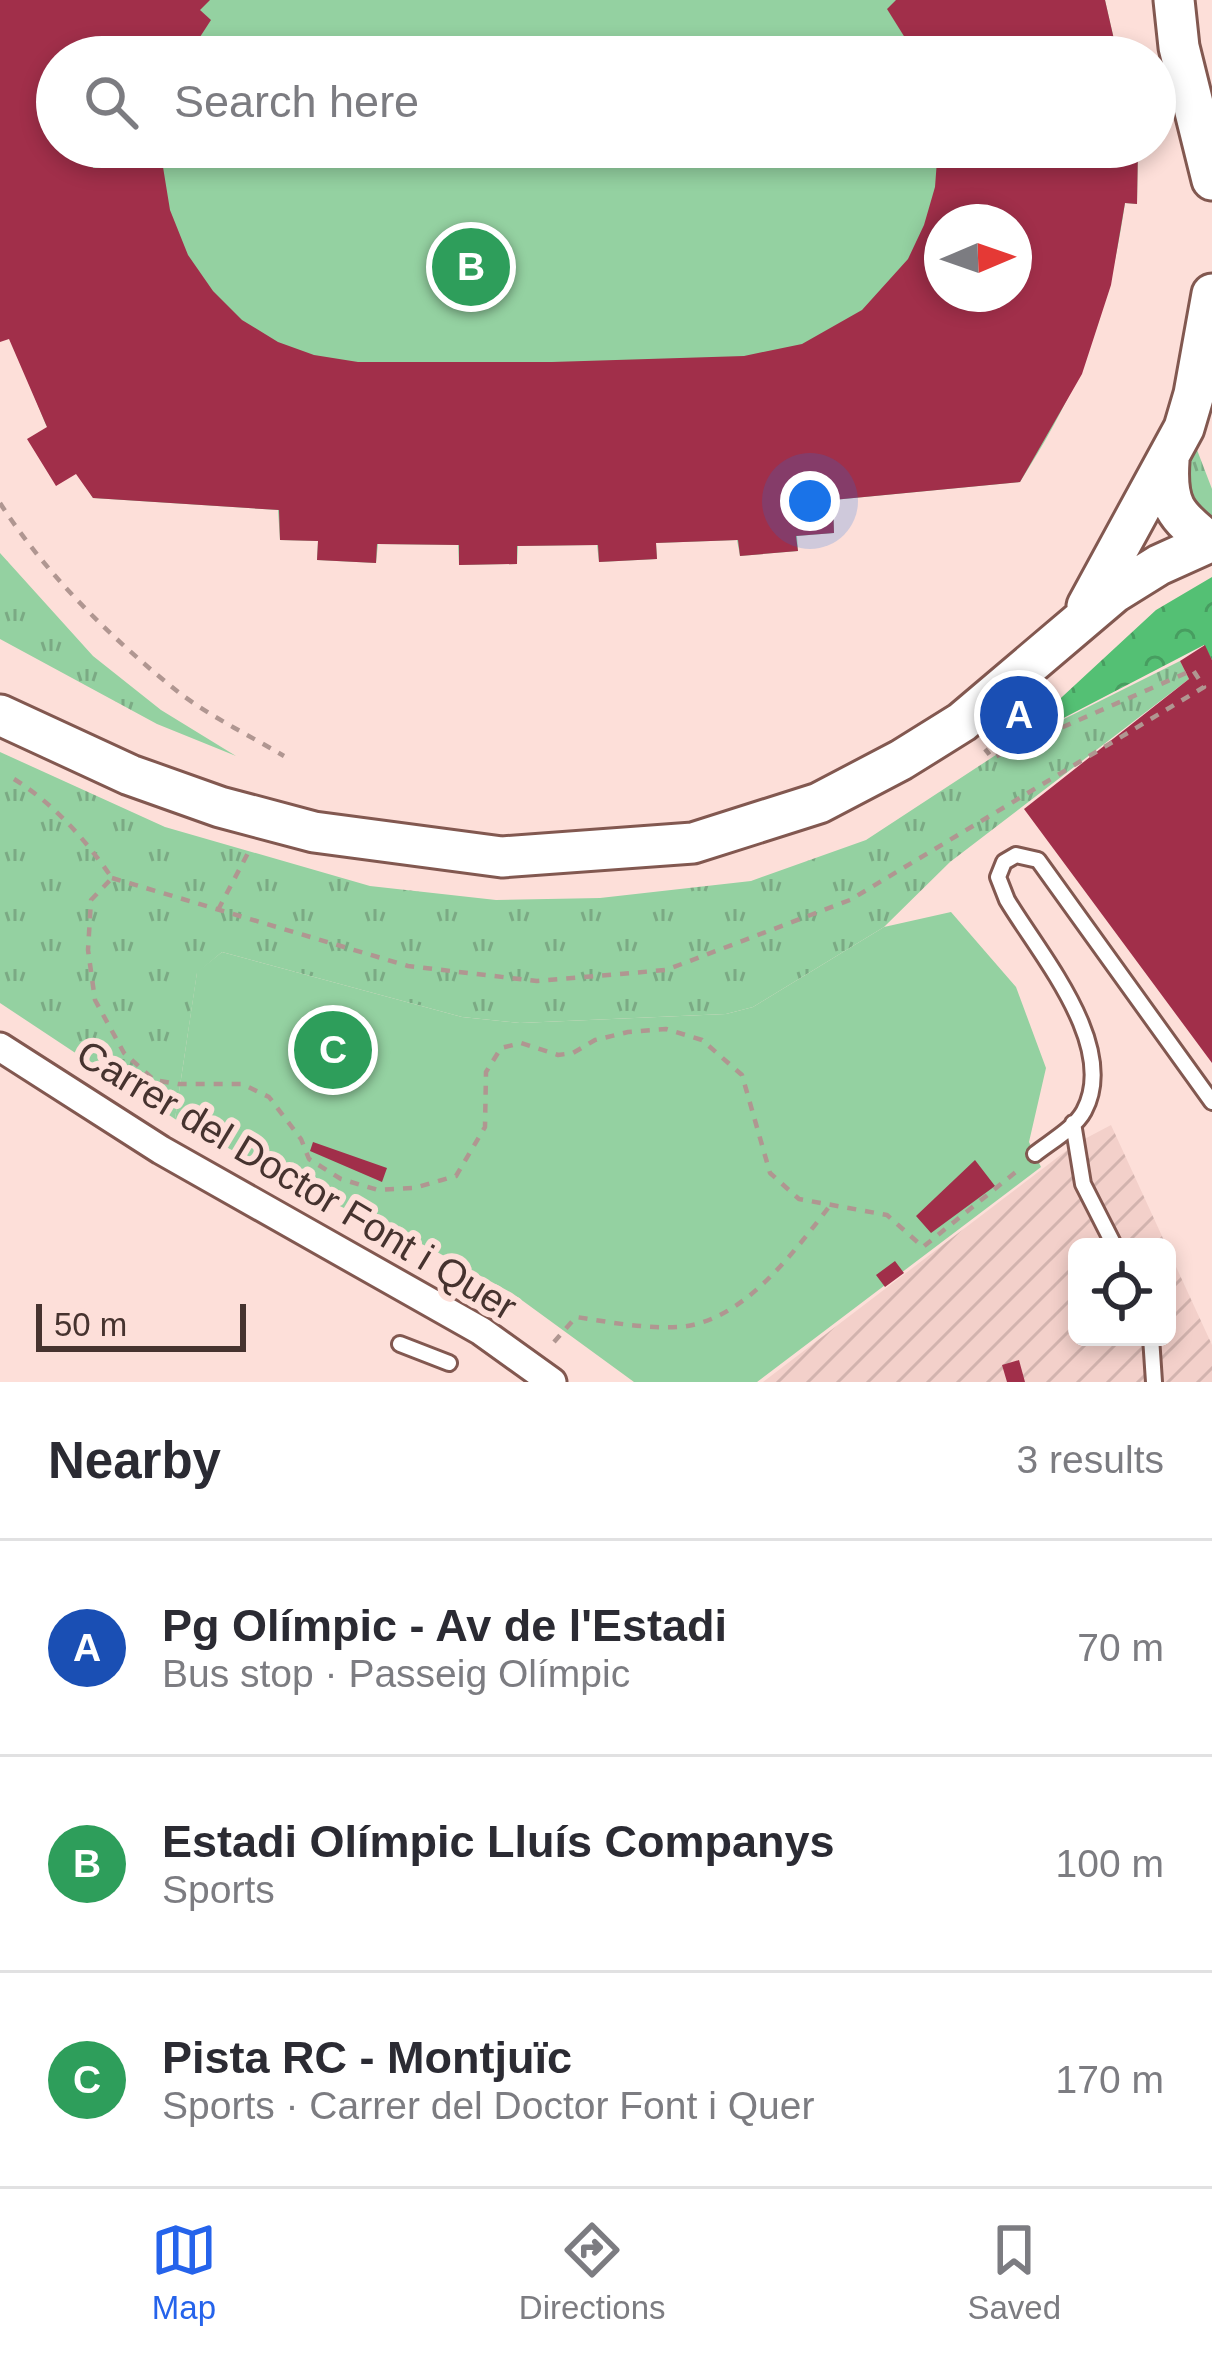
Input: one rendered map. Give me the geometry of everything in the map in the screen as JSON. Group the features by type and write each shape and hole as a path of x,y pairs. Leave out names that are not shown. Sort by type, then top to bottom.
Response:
{"street":[{"path":"1174,0 1179,47 1212,180"},
{"path":"0,715 130,775 262,818 359,839 502,857 693,843 819,803 962,722 1079,621 1159,565 1210,542 1175,510 1167,493 1188,433 1212,294"},
{"path":"1079,621 1188,433"},
{"name":"Carrer del Doctor Font i Quer","path":"0,1047 160,1150 481,1331 552,1382"}],"lane":[{"path":"1035,1154 1083,1114 1094,1082 1089,1034 1007,901 998,877 1004,862 1016,854 1038,860 1212,1102"},
{"path":"1073,1123 1083,1184 1110,1238"},
{"path":"400,1344 448,1363"},
{"path":"1151,1346 1154,1382"}],"path":[{"path":"0,503 26,543 87,610 175,690 284,756"},
{"path":"14,778 54,808 112,878 408,966 537,981 666,970 850,900 1204,688 1192,670 992,758 962,722"},
{"path":"218,910 262,818"},
{"path":"112,878 92,900 88,950 95,1000 124,1052 154,1080 242,1084 269,1097 301,1139 309,1159 341,1179 378,1190 414,1188 456,1176 485,1126 486,1072 500,1048 520,1043 558,1055 573,1054 611,1036 666,1029 702,1040 742,1076 770,1174 799,1199 887,1215 923,1247 1035,1154"},
{"name":"Carrer del Doctor Font i Quer","path":"152,1114 154,1080"},
{"path":"554,1342 576,1317 683,1327 740,1305 789,1257 829,1207"}],"shaded area":[{"path":"1111,1125 1163,1238 1068,1238 1068,1346 1176,1346 1176,1267 1212,1345 1212,1382 763,1382 1075,1144"}],"green space":[{"path":"0,0 1105,0 1113,36 36,36 36,168 1138,168 1137,204 1125,203 1110,280 1089,349 1020,482 833,500 834,533 797,536 798,551 740,556 737,540 656,543 657,559 599,562 597,545 518,546 517,564 459,565 458,545 378,544 376,563 317,560 318,541 280,540 278,510 93,498 46,425 0,312"},
{"path":"1194,442 1212,489 1212,525 1186,506 1181,461"},
{"path":"0,553 93,656 161,710 236,756 157,724 0,639"},
{"path":"1212,577 1212,660 1204,645 1008,747 1156,610"},
{"path":"1180,661 1189,679 950,862 884,927 753,1007 726,1014 520,1023 462,1017 222,952 197,973 175,1119 0,1003 0,752 165,827 370,886 496,900 600,898 751,881 866,840 1008,747"},
{"path":"951,912 1016,987 1046,1068 1029,1142 1041,1167 757,1382 634,1382 512,1293 175,1119 197,972 222,952 462,1017 520,1023 726,1014 753,1007 884,927"}],"building":[{"path":"0,0 210,0 200,10 211,20 201,36 36,36 36,168 163,168 170,210 188,255 213,291 242,320 278,342 314,355 358,362 744,356 802,344 862,310 908,259 924,225 924,312 1032,312 1032,204 930,204 936,168 1138,168 1137,204 1125,203 1111,285 1082,374 1020,482 833,500 834,533 796,536 798,551 740,556 738,540 656,543 657,559 599,562 598,545 517,546 517,564 459,565 459,545 377,544 376,563 317,560 318,541 280,540 279,510 93,498 76,474 56,486 27,439 47,427 9,339 0,342"},
{"path":"896,0 1105,0 1113,36 904,36 887,9"},
{"path":"1205,645 1212,660 1212,1063 1024,809 1189,679 1180,661"},
{"path":"313,1142 387,1168 382,1182 310,1151"},
{"path":"975,1160 995,1186 931,1233 916,1216"},
{"path":"895,1261 904,1273 885,1287 876,1275"},
{"path":"1019,1360 1025,1382 1007,1382 1002,1365"}],"place":[{"name":"Estadi Olímpic Lluís Companys","path":"471,267"},
{"name":"Pg Olímpic - Av de l'Estadi","path":"1019,715"},
{"name":"Pista RC - Montjuïc","path":"333,1050"}]}
